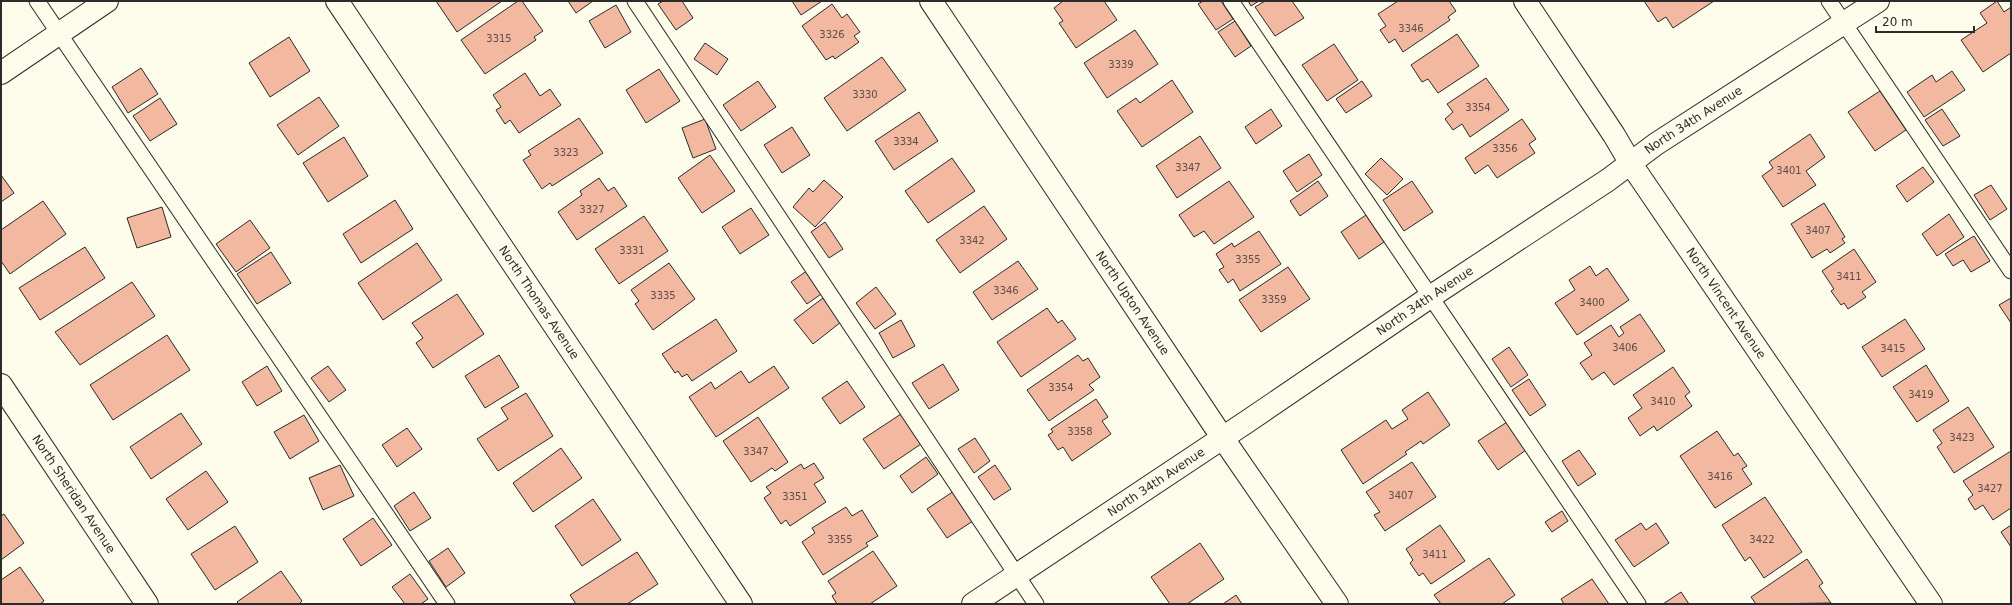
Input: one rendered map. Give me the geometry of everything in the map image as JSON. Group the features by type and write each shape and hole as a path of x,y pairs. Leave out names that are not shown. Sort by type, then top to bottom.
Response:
{"street":[{"path":"1,73 107,1"},
{"name":"North Thomas Avenue","path":"336,1 741,604"},
{"name":"North Upton Avenue","path":"931,1 1222,437 1337,604"},
{"name":"North Vincent Avenue","path":"1525,1 1614,135 1631,164 1930,604"},
{"name":"North 34th Avenue","path":"973,604 1631,164 1656,144 1878,1"},
{"name":"North Sheridan Avenue","path":"1,385 147,604"}],"lane":[{"path":"37,1 447,604"},
{"path":"635,1 1036,604"},
{"path":"1231,1 1638,604"},
{"path":"1829,1 2011,271"}],"building":[{"path":"436,1 502,1 457,32"},
{"path":"518,1 522,1 543,31 534,37 536,40 485,74 461,40"},
{"path":"568,1 593,1 576,13"},
{"path":"663,1 682,1 693,18 676,30 658,4"},
{"path":"792,1 822,1 801,15"},
{"path":"1063,1 1104,1 1117,20 1076,48 1059,23 1063,21 1054,8"},
{"path":"1203,1 1221,1 1233,19 1216,30 1198,4"},
{"path":"1248,1 1259,1 1251,6"},
{"path":"1265,1 1292,1 1304,18 1275,36 1255,7"},
{"path":"1398,1 1449,1 1456,11 1448,17 1450,20 1403,52 1395,39 1389,43 1380,30 1386,26 1378,14"},
{"path":"1644,1 1714,1 1673,28 1666,17 1658,22"},
{"path":"1997,1 2004,12 2011,7 2011,53 1983,72 1961,40 1987,23 1980,13"},
{"path":"832,4 842,18 847,14 860,32 854,36 859,42 835,59 833,56 826,60 802,26"},
{"path":"616,5 631,32 605,48 589,21"},
{"path":"1235,21 1251,46 1235,57 1218,32"},
{"path":"1135,30 1158,64 1107,98 1084,63"},
{"path":"1457,34 1479,66 1438,93 1428,79 1422,82 1411,65"},
{"path":"289,37 310,71 270,97 249,63"},
{"path":"705,43 728,59 717,75 694,59"},
{"path":"1334,44 1358,80 1327,101 1302,65"},
{"path":"882,57 906,90 847,131 824,98"},
{"path":"141,68 158,94 128,113 112,87"},
{"path":"659,69 680,101 646,123 626,90"},
{"path":"1952,71 1965,90 1924,117 1907,92 1932,75 1936,82"},
{"path":"525,73 540,96 550,89 561,105 519,133 510,120 505,124 496,110 501,107 493,95"},
{"path":"1486,78 1509,110 1470,137 1462,124 1453,130 1445,119 1453,112 1447,104"},
{"path":"1172,80 1193,112 1142,147 1117,111 1136,98 1140,103"},
{"path":"758,81 776,107 741,131 723,105"},
{"path":"1362,81 1372,96 1346,113 1336,99"},
{"path":"1880,91 1906,130 1875,151 1848,112"},
{"path":"319,97 339,126 298,155 277,125"},
{"path":"160,98 177,124 150,141 133,116"},
{"path":"1271,109 1282,126 1256,144 1245,127"},
{"path":"1942,109 1960,136 1943,146 1925,120"},
{"path":"919,112 938,141 894,170 875,141"},
{"path":"579,118 603,153 552,186 550,183 542,189 523,160 531,155 528,151"},
{"path":"705,119 716,149 693,158 682,128"},
{"path":"1522,119 1536,139 1529,144 1535,153 1497,178 1488,165 1475,174 1465,158"},
{"path":"792,127 810,155 782,173 764,145"},
{"path":"1810,134 1825,157 1806,171 1816,185 1783,207 1762,176 1773,168 1769,162"},
{"path":"1200,136 1221,168 1177,198 1156,166"},
{"path":"344,137 368,176 328,202 303,163"},
{"path":"1309,154 1322,175 1297,192 1283,171"},
{"path":"710,155 735,191 702,213 678,178"},
{"path":"952,158 975,191 928,223 905,191"},
{"path":"1381,158 1403,179 1387,195 1365,174"},
{"path":"1923,167 1934,182 1907,202 1896,186"},
{"path":"1,175 14,193 1,202"},
{"path":"599,178 608,191 614,187 627,206 577,240 558,212 582,195 580,191"},
{"path":"824,180 843,197 815,227 793,207 809,188 813,192"},
{"path":"1229,181 1254,217 1214,244 1204,231 1194,237 1179,215"},
{"path":"1318,181 1328,196 1300,216 1290,201"},
{"path":"1412,181 1433,212 1404,231 1383,200"},
{"path":"1991,185 2007,209 1990,220 1974,195"},
{"path":"395,200 413,229 361,263 343,234"},
{"path":"43,201 66,234 10,274 1,261 1,230"},
{"path":"1824,203 1845,237 1842,239 1845,243 1830,253 1827,249 1812,258 1791,224"},
{"path":"984,206 1007,239 960,273 936,240"},
{"path":"162,207 171,237 137,248 127,218"},
{"path":"751,208 769,235 740,254 722,227"},
{"path":"1949,214 1964,237 1937,256 1922,234"},
{"path":"1366,215 1384,242 1359,259 1341,232"},
{"path":"644,216 668,251 619,284 595,249"},
{"path":"250,220 270,248 236,272 216,244"},
{"path":"825,222 843,249 829,258 811,232"},
{"path":"1259,231 1281,264 1240,291 1233,279 1228,283 1219,270 1224,267 1216,254 1232,243 1234,247"},
{"path":"1974,236 1990,261 1971,272 1963,260 1953,266 1945,254"},
{"path":"417,243 442,280 383,320 358,283"},
{"path":"85,247 105,278 40,320 19,288"},
{"path":"1854,249 1876,282 1862,292 1866,297 1848,309 1844,303 1841,305 1831,291 1834,289 1822,271"},
{"path":"271,252 291,283 257,304 237,274"},
{"path":"1018,261 1038,289 992,320 973,292"},
{"path":"669,263 695,299 653,330 635,304 639,301 631,290"},
{"path":"1590,266 1596,276 1607,268 1629,300 1577,335 1555,303 1575,290 1569,280"},
{"path":"1288,267 1310,299 1261,332 1239,300"},
{"path":"808,270 824,292 807,304 791,282"},
{"path":"132,282 155,316 80,365 55,332"},
{"path":"876,287 896,314 875,329 856,303"},
{"path":"457,294 484,334 433,368 416,343 423,338 412,323"},
{"path":"823,298 841,322 813,344 794,320"},
{"path":"2011,298 2011,323 1999,305"},
{"path":"1047,308 1058,323 1062,320 1076,339 1021,377 997,342"},
{"path":"1640,314 1665,351 1614,385 1604,372 1592,380 1580,363 1592,355 1584,343 1611,325 1619,337 1624,333 1620,327"},
{"path":"716,319 737,351 692,381 687,374 682,377 678,371 675,373 662,354"},
{"path":"1905,319 1925,349 1882,377 1862,347"},
{"path":"901,320 915,346 893,358 879,333"},
{"path":"167,335 190,370 113,420 90,385"},
{"path":"1509,347 1528,375 1511,387 1492,359"},
{"path":"499,355 519,387 485,408 465,376"},
{"path":"1078,355 1083,361 1088,358 1100,377 1089,385 1094,390 1049,421 1027,390"},
{"path":"943,364 959,390 929,409 912,383"},
{"path":"1926,365 1949,401 1917,422 1893,387"},
{"path":"267,366 282,391 257,406 242,382"},
{"path":"328,366 346,390 329,402 311,378"},
{"path":"774,366 789,388 716,437 689,397 711,382 715,389 741,371 749,383"},
{"path":"1673,367 1690,392 1685,396 1692,406 1657,431 1654,426 1640,436 1628,418 1642,408 1633,395"},
{"path":"1529,379 1546,405 1530,416 1512,390"},
{"path":"847,381 865,407 840,424 822,398"},
{"path":"1428,392 1450,425 1423,444 1421,441 1405,452 1407,454 1363,484 1341,450 1386,420 1392,429 1408,419 1402,410"},
{"path":"526,393 553,436 498,471 477,439 508,419 501,408"},
{"path":"1096,399 1108,417 1102,421 1111,434 1072,461 1063,447 1058,450 1048,435 1053,432 1051,429"},
{"path":"1968,407 1994,447 1954,473 1937,447 1942,443 1933,430"},
{"path":"181,413 202,444 151,479 130,447"},
{"path":"901,414 921,444 884,469 863,439"},
{"path":"304,415 319,441 290,459 274,432"},
{"path":"758,417 788,462 775,471 772,468 751,482 723,441"},
{"path":"1507,422 1526,450 1498,470 1478,441"},
{"path":"407,428 422,449 397,467 382,445"},
{"path":"1717,431 1734,456 1738,453 1747,466 1742,469 1752,484 1715,508 1680,456"},
{"path":"975,438 990,461 974,473 958,449"},
{"path":"561,448 582,478 533,512 513,483"},
{"path":"1579,450 1596,474 1578,486 1562,461"},
{"path":"2011,451 2011,508 1993,520 1983,505 1975,510 1968,499 1973,495 1963,481"},
{"path":"926,457 938,474 912,493 900,476"},
{"path":"1412,462 1436,497 1385,531 1374,515 1380,512 1366,492"},
{"path":"814,463 824,478 814,484 826,502 790,526 786,520 781,524 764,498 771,493 766,487 801,464 804,469"},
{"path":"340,465 354,496 323,510 309,478"},
{"path":"995,465 1011,489 994,500 978,477"},
{"path":"206,471 228,502 188,530 166,499"},
{"path":"957,489 976,519 947,538 927,509"},
{"path":"414,492 431,518 410,531 394,506"},
{"path":"1765,497 1802,552 1764,578 1750,557 1745,561 1722,525"},
{"path":"593,499 621,540 582,566 555,526"},
{"path":"846,507 852,516 862,510 878,536 866,543 868,546 823,575 802,542 815,533 812,528"},
{"path":"1562,511 1568,521 1552,532 1545,522"},
{"path":"4,514 24,543 1,560 1,516"},
{"path":"373,518 392,545 361,566 343,539"},
{"path":"1641,523 1646,530 1656,523 1669,543 1634,567 1615,540"},
{"path":"1440,525 1465,561 1431,584 1423,573 1419,576 1410,563 1413,560 1406,549"},
{"path":"2011,525 2011,547 2001,532"},
{"path":"235,526 258,562 215,590 191,554"},
{"path":"1200,543 1224,579 1187,604 1170,604 1151,577"},
{"path":"448,548 465,573 446,587 429,561"},
{"path":"873,551 897,586 870,604 837,604 832,596 836,593 828,581"},
{"path":"637,552 658,584 627,604 576,604 570,595"},
{"path":"1489,558 1515,595 1502,604 1441,604 1434,595"},
{"path":"1807,559 1823,583 1819,586 1831,603 1756,604 1751,597"},
{"path":"20,567 44,601 40,604 1,604 1,580"},
{"path":"281,571 302,601 299,604 239,604 237,602"},
{"path":"410,574 428,599 421,604 405,604 392,587"},
{"path":"1592,579 1609,604 1564,604 1561,599"},
{"path":"1681,592 1689,604 1663,604"},
{"path":"1236,595 1242,604 1223,604"}]}
